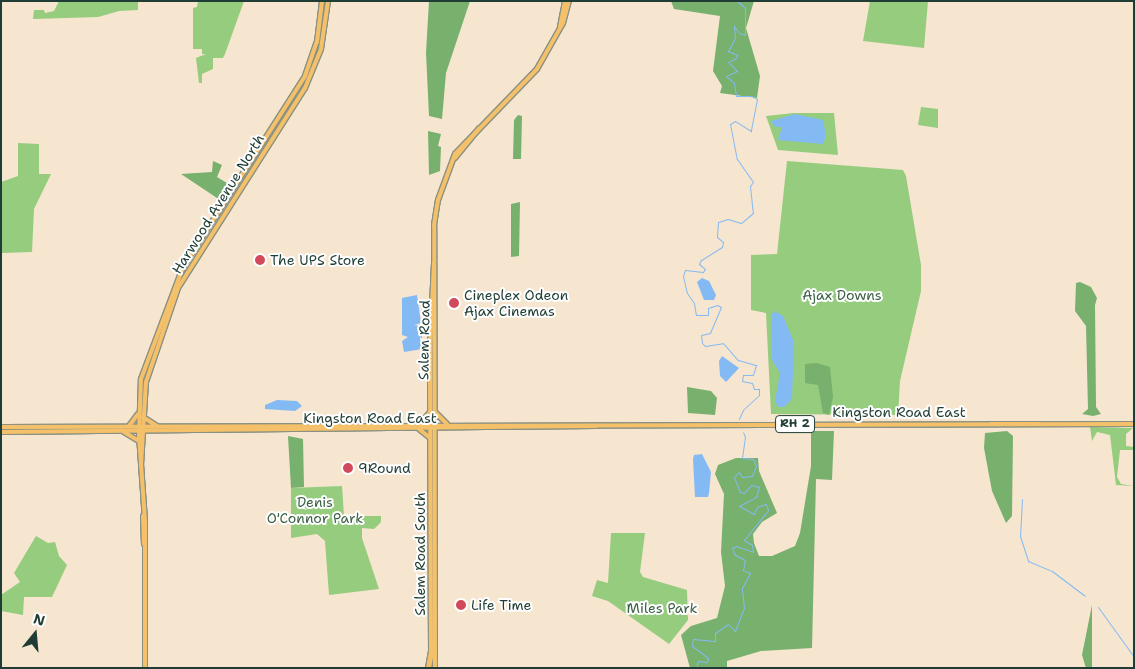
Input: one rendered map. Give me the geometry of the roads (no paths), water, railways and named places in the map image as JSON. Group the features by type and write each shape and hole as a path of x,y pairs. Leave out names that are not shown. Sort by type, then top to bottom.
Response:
{"highway":[{"path":"429,668 431,651"}],"main road":[{"name":"Harwood Avenue North","path":"141,428 139,412 141,379 173,286 300,87 317,42 322,1"},
{"name":"Harwood Avenue North","path":"141,428 146,382 178,288 305,88 321,49 328,1"},
{"name":"Salem Road","path":"560,27 565,1"},
{"name":"Salem Road","path":"434,418 432,410 434,263 438,200 460,147 537,69 560,27 569,1"},
{"path":"444,429 432,439 419,427 432,410 447,424"},
{"name":"Salem Road South","path":"431,651 432,410"},
{"path":"129,426 139,412"},
{"path":"143,417 157,426"},
{"name":"Salem Road South","path":"432,426 434,418"},
{"name":"Kingston Road East","path":"141,428 154,431 419,427 447,424 596,426"},
{"name":"Kingston Road East","path":"432,426 444,429 596,426 1134,424"},
{"name":"RH 2","path":"1,427 129,426 141,428"},
{"name":"Kingston Road East","path":"141,428 157,426 419,427"},
{"path":"141,428 145,668"},
{"name":"RH 2","path":"1,432 122,431 141,428"},
{"path":"122,431 135,435 141,442"},
{"path":"141,442 154,431"},
{"name":"Salem Road South","path":"432,439 435,668"}],"water":[{"path":"795,114 823,120 826,136 823,144 778,140 782,127 775,127 771,121"},
{"path":"702,278 709,281 716,295 714,300 704,300 697,282"},
{"path":"417,295 421,323 414,325 420,326 422,332 422,349 404,352 402,341 408,337 402,335 402,298"},
{"path":"774,311 783,316 794,342 792,399 784,407 778,407 775,401 780,373 772,360 771,316"},
{"path":"722,356 739,368 726,382 720,376 719,361"},
{"path":"277,400 297,401 302,406 295,411 265,409 265,405"},
{"path":"702,454 711,472 709,493 708,497 695,497 693,459 694,455"}],"waterway":[{"path":"737,1 745,8 745,35 739,33 734,26 735,38 728,51 737,55 736,58 728,62 737,71 726,76 734,83 736,96 752,96 757,99 751,131 735,121 730,124 737,159 753,182 750,186 753,213 741,223 728,219 718,222 717,237 723,242 722,247 701,260 699,264 705,269 703,272 685,270 683,276 687,293 694,303 696,315 708,315 708,308 717,305 721,307 710,333 701,335 702,343 705,346 723,343 738,360 756,365 753,375 743,375 742,381 752,383 754,389 759,389 759,395 743,410 739,419"},
{"path":"696,668 698,661 707,662 708,658 692,646 693,639 715,641 715,633 728,624 735,631 744,608 742,588 750,573 743,570 745,560 735,555 732,548 736,546 753,552 752,545 744,540 768,510 766,504 757,507 754,514 739,506 756,497 759,487 751,485 744,493 740,492 734,477 739,472 742,477 752,476 756,466 753,459 742,458 745,437 743,432"},
{"path":"1022,499 1020,536 1028,561 1052,571 1085,596"},
{"path":"1098,607 1134,657"}],"place":[{"name":"The UPS Store","path":"260,260"},
{"name":"Cineplex Odeon Ajax Cinemas","path":"454,303"},
{"name":"9Round","path":"348,468"},
{"name":"Life Time","path":"461,605"}],"park label":[{"name":"Ajax Downs","path":"842,295"},
{"name":"Denis O'Connor Park","path":"315,510"},
{"name":"Miles Park","path":"662,608"}]}
